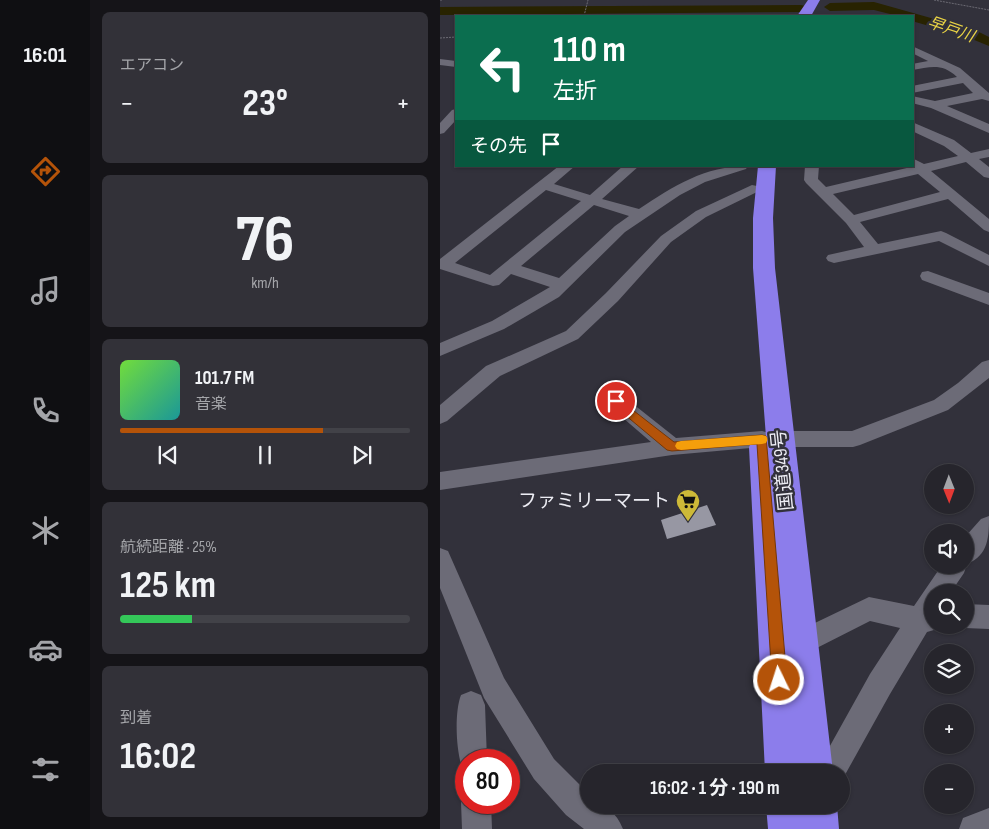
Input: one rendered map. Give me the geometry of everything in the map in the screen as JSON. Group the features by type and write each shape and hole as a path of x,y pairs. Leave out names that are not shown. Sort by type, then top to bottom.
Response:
{"highway":[{"path":"805,15 814,0"},
{"path":"816,15 824,0"},
{"name":"国道349号","path":"753,172 763,218 785,764"},
{"name":"国道349号","path":"771,439 801,643 812,764"},
{"path":"787,814 788,829"},
{"path":"817,814 818,829"}],"street":[{"path":"914,50 956,70 985,96"},
{"path":"440,62 455,64"},
{"path":"914,67 942,62"},
{"path":"914,90 966,79"},
{"path":"935,105 985,96"},
{"path":"914,100 935,105 989,129"},
{"path":"440,130 453,113"},
{"path":"914,127 949,143 989,174"},
{"path":"917,165 989,153"},
{"path":"917,165 989,227"},
{"path":"567,167 444,265 493,281 631,167"},
{"path":"812,167 810,180 851,220 874,250"},
{"path":"822,192 910,167"},
{"path":"440,350 498,325 553,293 620,229 701,173 753,172"},
{"path":"440,416 493,371 572,334 612,297 666,239 701,214 753,172"},
{"path":"544,185 642,215"},
{"path":"851,220 951,194"},
{"path":"834,258 942,236 986,257"},
{"path":"510,268 562,285"},
{"path":"928,276 989,299"},
{"path":"440,481 672,447 771,439 853,439 941,405 966,388 989,367"},
{"path":"616,401 672,447"},
{"path":"974,544 989,526"},
{"path":"440,559 494,688 544,769 577,804 608,829"},
{"path":"801,643 869,609 924,613"},
{"path":"974,616 989,617"},
{"path":"835,764 880,684 924,619"},
{"path":"471,705 473,749"},
{"path":"476,814 477,829"},
{"path":"974,829 989,823"}],"path":[{"path":"584,15 588,0"},
{"path":"934,0 989,10"},
{"path":"440,38 455,37"}],"building":[{"name":"ファミリーマート","path":"707,505 716,525 667,539 661,520"}],"waterway":[{"name":"早戸川","path":"830,7 874,6 907,15"},
{"name":"早戸川","path":"440,11 801,9"},
{"name":"早戸川","path":"914,18 972,34 989,42"}],"slow traffic":[{"path":"681,446 762,439"}],"place":[{"name":"ファミリーマート","path":"688,522"}],"route":[{"path":"616,401 672,447 762,439 779,680"}]}
